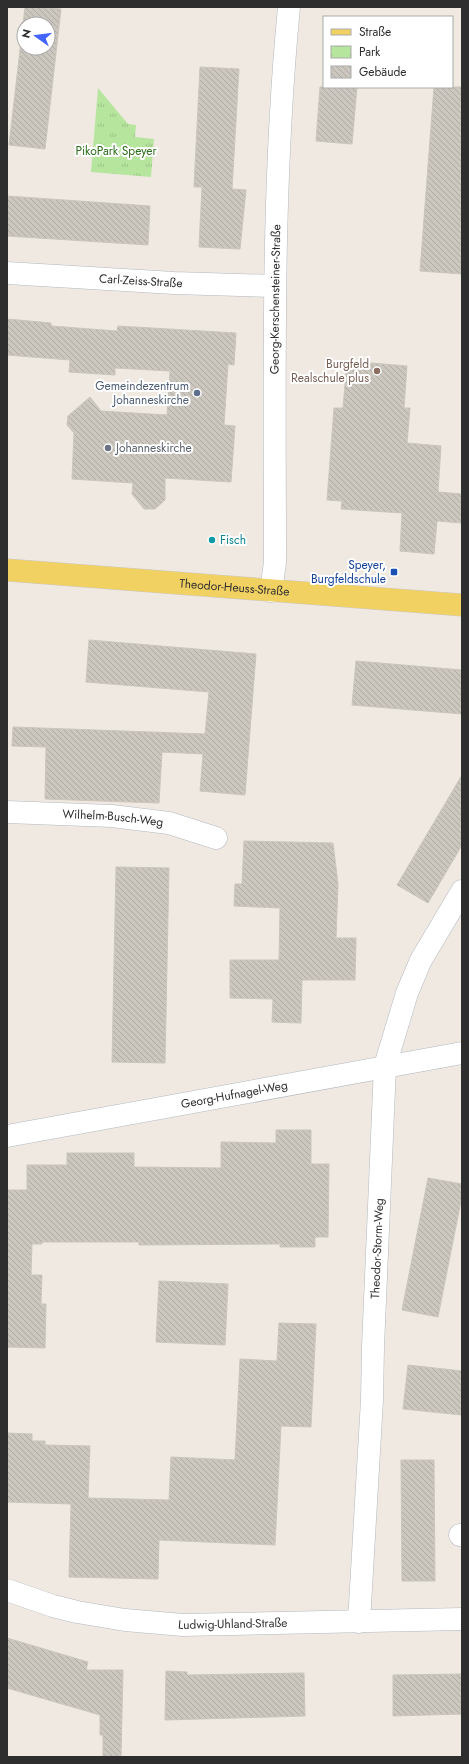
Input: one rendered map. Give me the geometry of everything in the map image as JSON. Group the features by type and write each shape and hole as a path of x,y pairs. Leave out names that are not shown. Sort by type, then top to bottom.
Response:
{"main road":[{"name":"Theodor-Heuss-Straße","path":"7,570 462,605"}],"street":[{"name":"Georg-Kerschensteiner-Straße","path":"271,591 274,562 277,166 284,57 289,7"},
{"name":"Carl-Zeiss-Straße","path":"7,273 174,283 275,286"},
{"name":"Wilhelm-Busch-Weg","path":"7,812 112,816 169,823 216,838"},
{"name":"Theodor-Storm-Weg","path":"359,1622 372,1400 385,1066 406,993 421,960 462,891"},
{"name":"Georg-Hufnagel-Weg","path":"7,1136 462,1053"},
{"name":"Ludwig-Uhland-Straße","path":"7,1590 53,1606 76,1612 125,1620 183,1625 462,1619"}],"green space":[{"name":"PikoPark Speyer","path":"98,88 128,124 136,125 135,137 154,139 151,177 91,172"}],"building":[{"path":"25,7 61,9 56,53 56,16 24,16"},
{"path":"19,56 56,56 45,149 9,145"},
{"path":"200,67 239,69 232,189 246,190 240,249 199,247 202,187 194,187"},
{"path":"320,87 357,88 352,144 316,141"},
{"path":"462,87 462,274 420,271 434,88"},
{"path":"7,196 150,206 148,245 7,236"},
{"path":"7,319 51,323 51,326 117,331 118,326 236,333 234,365 228,364 224,425 235,426 231,482 165,478 165,500 155,509 144,509 132,494 133,483 72,479 74,433 67,425 68,416 90,397 101,411 167,415 170,371 115,368 115,375 69,372 70,360 7,355"},
{"path":"347,361 407,366 404,408 410,408 407,443 441,446 438,492 462,494 462,523 437,521 434,554 400,551 402,513 341,509 342,501 327,500 334,408 343,408"},
{"path":"89,640 256,654 245,795 200,791 203,754 162,752 159,803 45,799 46,747 12,746 13,727 205,734 209,692 86,682"},
{"path":"356,661 462,670 462,714 352,705"},
{"path":"462,775 462,845 428,903 397,885"},
{"path":"244,841 333,843 338,884 336,938 356,938 355,980 302,980 301,1023 272,1022 273,999 230,998 230,960 279,960 280,908 234,906 235,884 242,884"},
{"path":"116,867 169,868 165,1063 112,1062"},
{"path":"276,1130 311,1130 311,1164 329,1164 328,1237 315,1237 315,1247 280,1247 280,1244 139,1245 139,1242 42,1242 42,1244 32,1244 31,1275 42,1275 41,1304 46,1304 45,1348 7,1347 7,1190 27,1190 27,1165 67,1165 67,1153 134,1153 134,1167 221,1168 221,1142 276,1143"},
{"path":"428,1178 462,1184 462,1196 438,1317 402,1310"},
{"path":"159,1281 228,1284 225,1345 156,1342"},
{"path":"279,1323 316,1324 311,1427 281,1426 275,1545 159,1540 158,1579 69,1577 71,1504 7,1502 7,1433 32,1434 32,1441 45,1441 45,1445 90,1446 88,1498 169,1500 171,1457 235,1460 240,1359 277,1361"},
{"path":"408,1365 462,1371 462,1415 403,1409"},
{"path":"401,1460 434,1460 435,1581 402,1581"},
{"path":"7,1638 88,1662 86,1670 123,1670 121,1757 103,1757 103,1735 100,1735 100,1715 7,1688"},
{"path":"166,1671 187,1672 187,1675 304,1673 305,1716 165,1720"},
{"path":"462,1674 462,1714 393,1716 393,1675"}],"place":[{"name":"Burgfeld Realschule plus","path":"377,371"},
{"name":"Gemeindezentrum Johanneskirche","path":"197,393"},
{"name":"Johanneskirche","path":"108,448"},
{"name":"Fisch","path":"212,540"},
{"name":"Speyer, Burgfeldschule","path":"394,572"}]}
